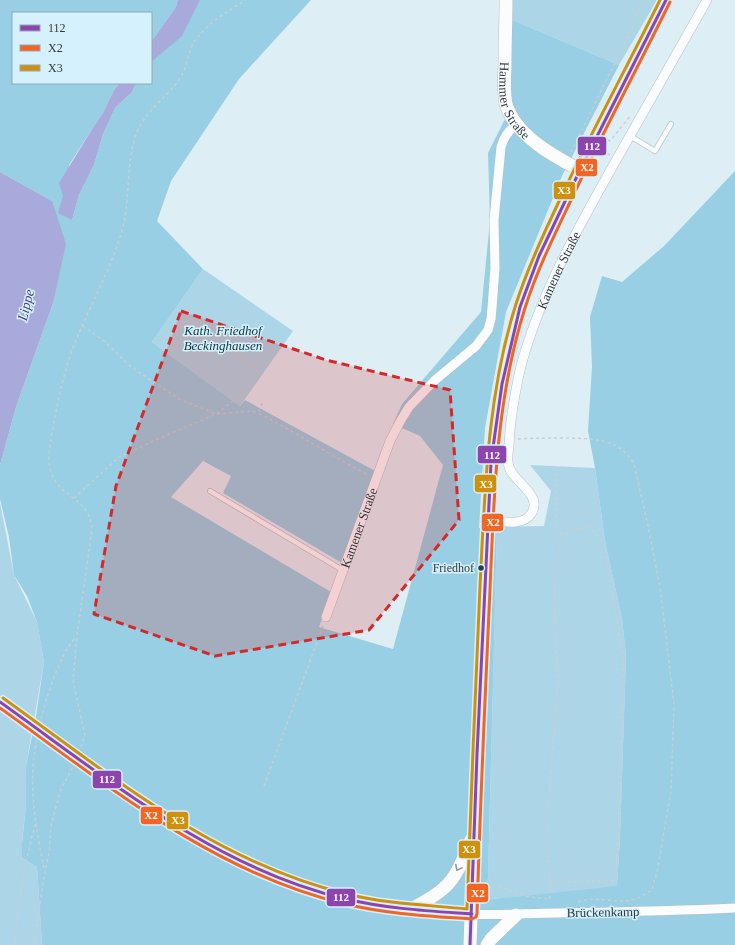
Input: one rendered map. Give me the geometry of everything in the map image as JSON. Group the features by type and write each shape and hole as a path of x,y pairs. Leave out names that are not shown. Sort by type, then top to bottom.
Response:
{"main road":[{"name":"Hammer Straße","path":"506,0 505,94 507,105 517,124 534,142 566,163 580,170"},
{"name":"Kamener Straße","path":"470,945 491,462 505,370 520,307 540,256 580,170 666,0"},
{"path":"410,910 430,899 446,887 458,869 474,832"},
{"path":"487,945 491,939 516,915"}],"street":[{"name":"Kamener Straße","path":"488,520 518,522 526,519 532,513 534,505 532,497 512,474 509,467 509,439 512,411 528,342 568,250 597,194 707,0"},
{"name":"Kamener Straße","path":"326,617 390,441 401,420 410,407 434,381 476,346 488,330 491,319 495,268 494,220 501,147 504,137 517,124"},
{"path":"0,702 159,815 192,836 232,857 279,877 320,891 368,904 410,910 472,914"},
{"name":"Brückenkamp","path":"472,914 516,915 735,908"}],"lane":[{"path":"630,136 656,151 671,124"},
{"path":"210,491 344,571"}],"path":[{"path":"34,945 49,854 51,825 61,789 78,758 85,736 73,680 77,636 92,529 91,518 83,506 62,489 52,478 49,462 56,406 74,346 114,253 122,229 137,133 144,120 181,77 193,44 204,30 246,0"},
{"path":"566,163 644,0"},
{"path":"606,139 610,141 632,113"},
{"path":"74,498 119,457 216,414 246,391 259,371 196,324 194,317 187,313 166,345"},
{"path":"181,322 190,326"},
{"path":"172,350 190,326 196,324"},
{"path":"83,326 104,341 131,366 181,400 216,414 252,411 258,413 347,464 377,479"},
{"path":"258,413 262,403"},
{"path":"509,439 596,439 610,443 629,455 634,464 660,587 674,712 671,791 658,867 652,890 635,900 617,901 584,899 572,904"},
{"path":"498,886 530,897 550,899 547,821 558,683 554,608 555,571 562,537 556,524 556,474"},
{"path":"550,882 616,881 620,797 623,657 604,543 589,527 572,530 562,537"},
{"path":"264,786 326,617"},
{"path":"41,721 48,693 68,647 77,636"},
{"path":"38,734 34,754 33,794 38,839 45,871"},
{"path":"14,945 26,865 36,819"}],"highlighted area":[{"path":"181,311 326,360 450,390 459,520 369,630 215,656 94,614 116,486"}],"green space":[{"path":"506,0 657,0 619,65 505,17"},
{"name":"Kath. Friedhof Beckinghausen","path":"203,269 293,331 240,406 152,342"},
{"path":"530,465 595,468 605,541 622,619 626,656 617,887 484,900 488,878 497,527 544,526 551,491"},
{"path":"0,503 14,575 37,622 44,662 26,766 26,806 22,841 22,858 37,867 42,945 0,945"}],"shaded area":[{"path":"0,0 178,0 176,7 152,41 152,12 12,12 12,84 119,84 114,90 103,113 69,165 72,220 79,195 94,165 103,134 115,108 132,92 136,84 152,84 152,61 200,0 311,0 239,79 171,181 157,221 203,269 152,342 240,406 245,400 377,472 342,563 223,493 231,476 203,461 171,497 331,592 319,627 393,649 443,465 420,436 393,424 402,404 481,312 490,221 488,153 504,121 512,116 505,17 619,65 562,176 506,312 485,428 479,528 497,527 488,878 484,900 617,886 626,656 622,619 605,541 595,468 588,431 592,367 590,317 602,276 622,282 664,246 735,171 735,945 42,945 37,867 22,858 22,843 26,806 26,766 36,716 44,662 37,622 27,596 14,575 9,537 0,499 0,465 16,407 53,303 52,201 0,172"}],"water":[{"path":"178,0 200,0 182,36 152,61 152,41 176,7"},
{"path":"119,84 136,84 132,92 115,108 103,134 94,165 79,195 72,220 58,213 63,196 59,183 103,113 114,90"},
{"name":"Lippe","path":"0,172 52,201 66,244 53,303 16,407 0,465"}],"transit line":[{"name":"X3","path":"3,698 124,786 209,839 253,861 299,880 347,894 392,902 467,909 476,667 486,479 493,408 506,338 526,276 549,222 598,121 660,0"},
{"name":"112","path":"470,945 477,754 491,462 502,384 520,307 539,256 580,170 666,0"},
{"name":"X2","path":"0,708 122,796 206,849 251,871 297,890 345,904 424,916 472,919 476,917 495,483 502,412 515,342 530,294 553,239 608,124 670,2"},
{"name":"112","path":"0,702 81,761 164,818 251,866 298,885 346,899 425,911 472,914"}],"place":[{"name":"Friedhof","path":"481,568"}]}
